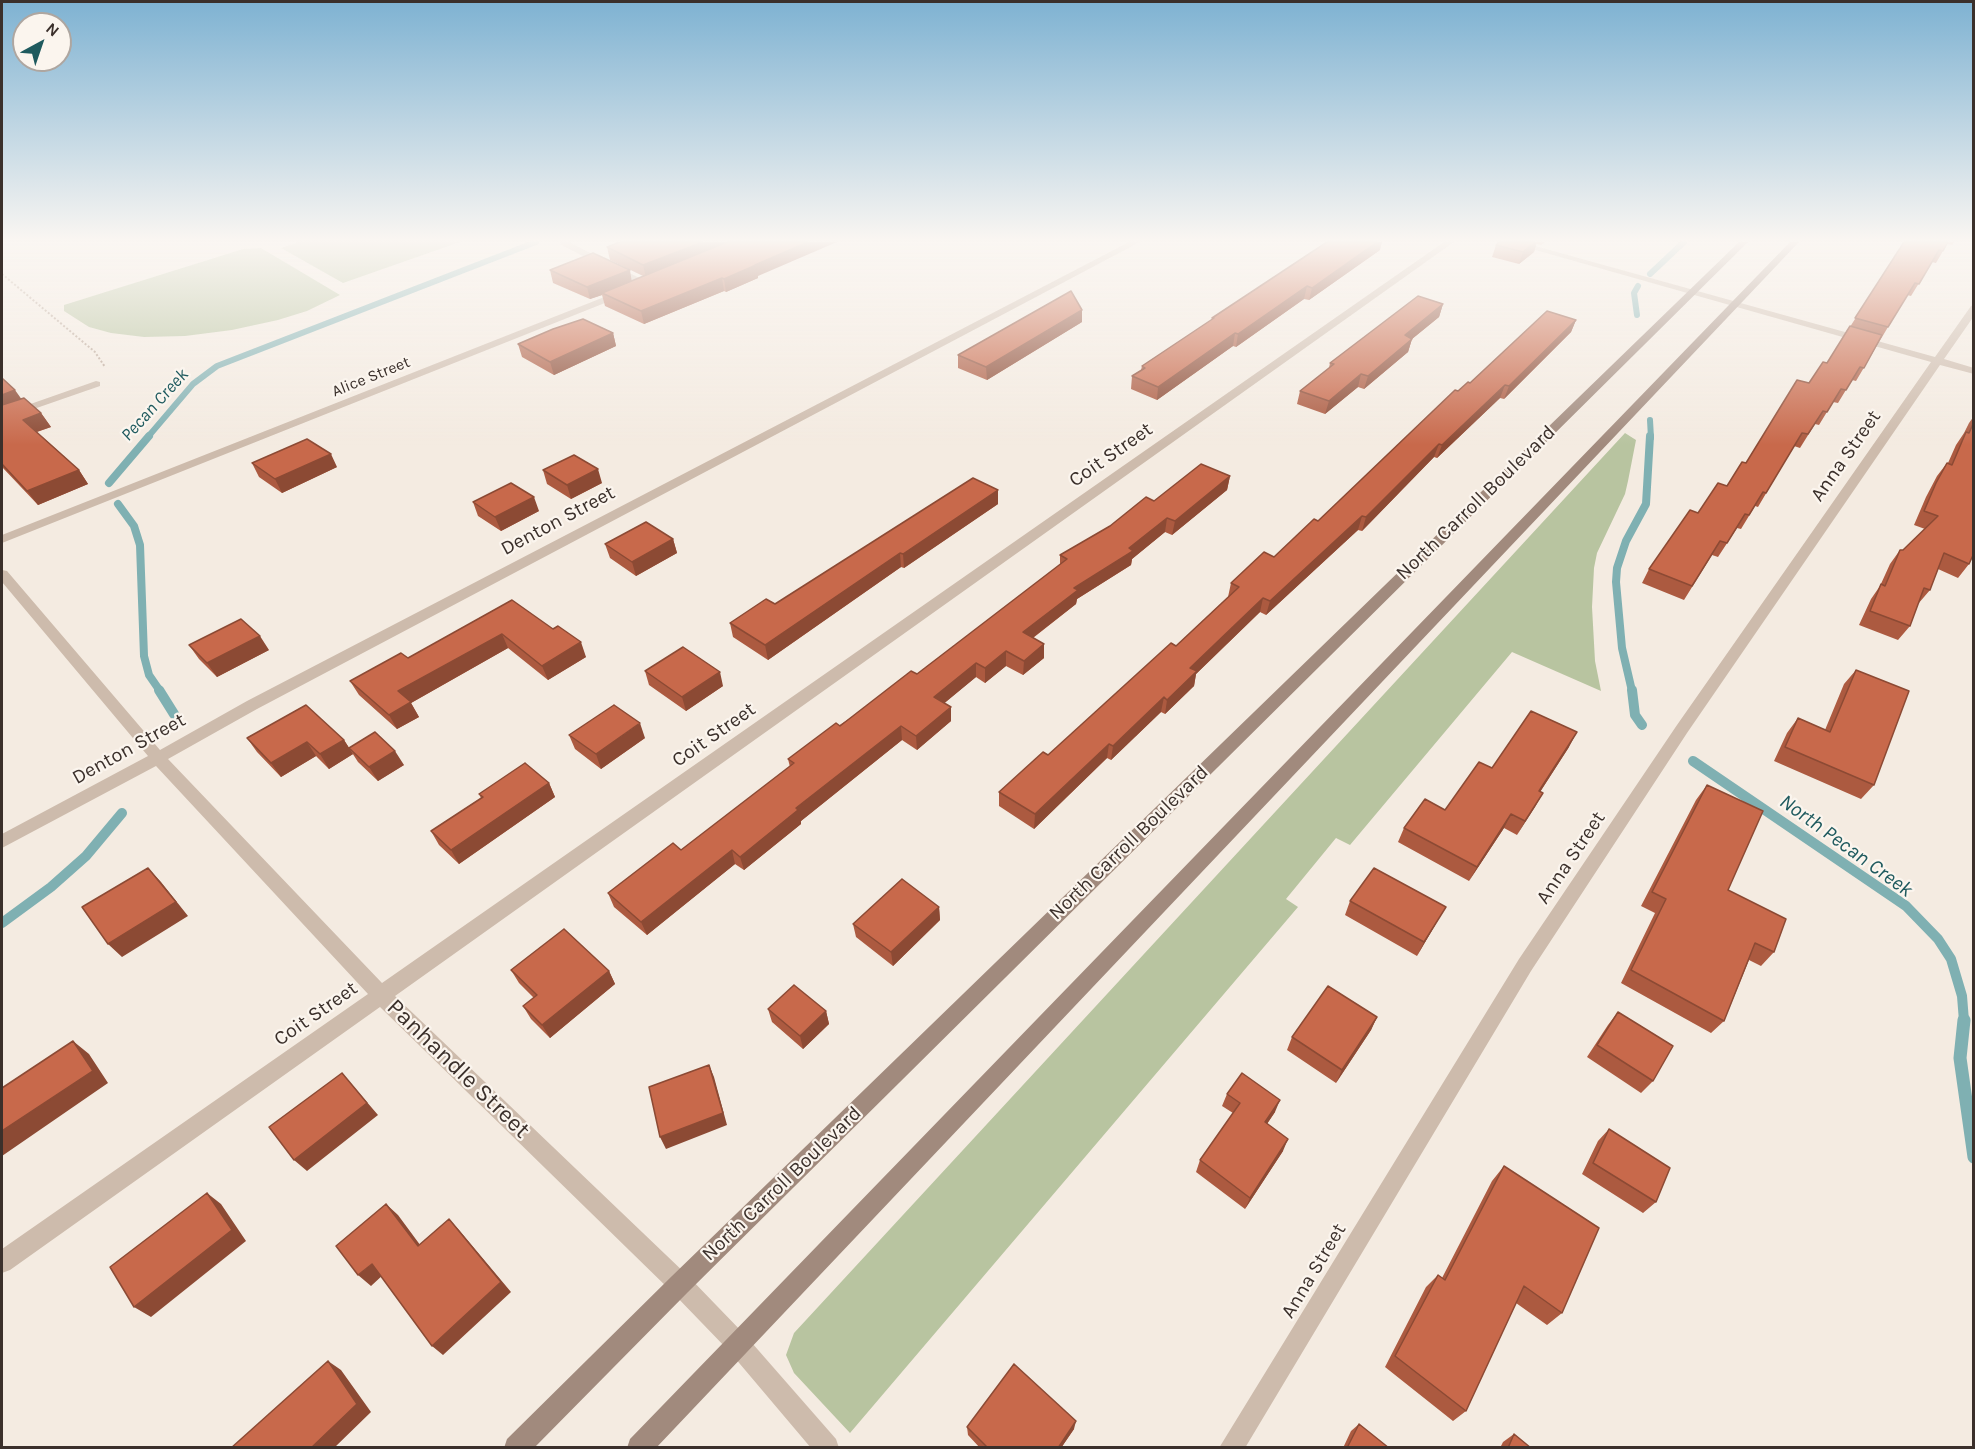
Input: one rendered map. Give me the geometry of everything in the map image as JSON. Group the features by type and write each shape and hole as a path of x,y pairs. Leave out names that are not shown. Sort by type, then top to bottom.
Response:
{"main road":[{"name":"North Carroll Boulevard","path":"516,1448 680,1284 1673,310"},
{"path":"639,1448 737,1343 1731,310"}],"street":[{"name":"Alice Street","path":"2,538 581,310"},
{"name":"Denton Street","path":"2,842 252,705 1007,310"},
{"name":"Coit Street","path":"2,1262 1354,310"},
{"path":"1752,310 1974,371"},
{"name":"Anna Street","path":"1231,1448 1525,965 1682,729 1974,310"},
{"path":"2,417 96,384"},
{"name":"Panhandle Street","path":"2,574 158,758 381,994 680,1284 737,1343 827,1448"}],"path":[{"path":"42,310 95,352 112,377 96,384"}],"green space":[{"path":"310,310 278,320 232,330 185,336 144,337 111,333 89,327 64,311"},
{"path":"1625,433 1636,440 1628,481 1625,494 1597,553 1594,568 1592,607 1595,661 1601,691 1512,652 1350,845 1336,838 1286,899 1298,907 850,1433 794,1373 786,1355 794,1333"}],"building":[{"path":"1038,310 1082,310 986,367 958,355"},
{"path":"1225,310 1273,310 1238,334 1235,333 1158,387 1132,376 1145,368 1142,366 1214,318 1212,318"},
{"path":"1400,310 1436,310 1405,335 1412,339 1368,376 1361,374 1329,401 1300,391 1334,364 1330,363"},
{"path":"1860,310 1899,310 1888,327 1855,318"},
{"path":"1547,311 1576,320 1509,386 1505,385 1442,445 1439,444 1366,517 1362,516 1270,601 1263,598 1190,668 1197,671 1167,700 1164,697 1113,746 1109,744 1035,814 999,792 1043,752 1048,755 1171,643 1176,646 1239,587 1231,583 1264,552 1274,557 1314,519 1318,521 1455,390 1458,391 1468,382 1470,383"},
{"path":"583,319 613,333 550,362 518,344 553,329"},
{"path":"1850,326 1882,335 1864,368 1860,367 1846,390 1841,389 1827,412 1823,411 1808,434 1802,433 1766,493 1763,492 1749,515 1745,514 1727,543 1720,541 1692,586 1649,569 1690,510 1698,513 1718,483 1727,486 1742,462 1746,463 1797,380 1809,383 1823,362 1827,363"},
{"path":"2,378 15,390 2,395"},
{"path":"24,398 41,413 23,420 79,470 27,491 2,464 2,405"},
{"path":"1974,422 1974,553 1969,564 1944,553 1930,590 1924,588 1910,626 1870,611 1881,584 1885,586 1900,550 1903,550 1938,516 1924,511 1947,463 1952,465 1966,432 1969,433"},
{"path":"307,439 331,454 275,479 252,463"},
{"path":"574,455 598,469 567,485 543,470"},
{"path":"1201,464 1230,476 1175,521 1167,518 1129,548 1133,551 1074,588 1078,590 1023,632 1044,644 1024,661 1006,651 985,668 976,663 934,697 951,707 916,736 901,726 796,808 798,810 740,857 732,850 641,922 608,893 673,843 681,850 794,763 788,759 836,723 840,726 911,671 917,674 1067,559 1060,555 1110,526 1146,497 1154,501"},
{"path":"973,478 998,490 903,554 900,553 765,645 730,623 766,599 775,604"},
{"path":"511,483 534,497 495,517 473,502"},
{"path":"646,522 673,539 632,562 605,544"},
{"path":"512,600 553,629 558,626 581,642 542,666 502,634 398,691 411,702 389,715 350,681 401,653 408,658"},
{"path":"241,619 260,636 207,663 189,645"},
{"path":"683,647 720,672 682,697 645,671"},
{"path":"1856,670 1909,691 1874,785 1785,747 1798,718 1830,732"},
{"path":"306,705 344,740 320,754 307,742 271,763 247,738"},
{"path":"614,705 640,723 596,754 569,735"},
{"path":"1531,711 1577,732 1539,791 1543,793 1525,821 1511,814 1477,867 1404,828 1425,799 1445,810 1479,762 1492,768"},
{"path":"375,732 395,751 369,767 349,748"},
{"path":"525,763 549,783 451,850 431,831 483,797 479,794"},
{"path":"1707,785 1763,811 1728,890 1786,919 1774,952 1755,943 1724,1021 1631,970 1666,899 1652,892"},
{"path":"148,868 176,902 108,944 82,907"},
{"path":"1374,868 1446,907 1424,942 1350,901"},
{"path":"902,879 939,907 891,952 853,924"},
{"path":"564,929 609,971 542,1025 523,1006 537,995 511,970"},
{"path":"794,985 826,1011 800,1036 768,1009"},
{"path":"1328,986 1377,1017 1342,1070 1292,1037"},
{"path":"1618,1012 1673,1046 1653,1081 1597,1045"},
{"path":"73,1041 93,1071 2,1131 2,1088"},
{"path":"709,1065 723,1113 660,1137 649,1087"},
{"path":"342,1073 367,1103 294,1160 269,1127"},
{"path":"1242,1073 1280,1100 1265,1122 1288,1139 1250,1198 1200,1160 1240,1103 1227,1094"},
{"path":"1609,1129 1670,1168 1656,1202 1593,1163"},
{"path":"1504,1166 1599,1228 1562,1313 1524,1286 1466,1411 1395,1356 1438,1275 1445,1280"},
{"path":"207,1193 232,1230 134,1307 110,1267"},
{"path":"386,1204 418,1246 449,1219 501,1282 432,1346 372,1264 358,1275 336,1246"},
{"path":"328,1361 357,1404 311,1448 231,1448"},
{"path":"1014,1364 1076,1421 1058,1448 988,1448 967,1427"},
{"path":"1359,1424 1389,1448 1347,1448"},
{"path":"1514,1434 1531,1448 1508,1448"}],"waterway":[{"name":"Pecan Creek","path":"147,438 193,384 217,366 362,310"},
{"name":"North Pecan Creek","path":"1636,310 1637,315"},
{"name":"North Pecan Creek","path":"1650,420 1651,438"},
{"name":"Pecan Creek","path":"109,483 149,436"},
{"name":"North Pecan Creek","path":"1632,691 1622,648 1616,582 1617,568 1626,541 1646,504 1650,436"},
{"name":"Pecan Creek","path":"118,504 134,526 140,545 144,656 149,675 160,691"},
{"name":"Pecan Creek","path":"159,690 174,714"},
{"name":"North Pecan Creek","path":"1632,690 1635,715 1642,725"},
{"name":"North Pecan Creek","path":"1693,761 1906,906 1938,939 1951,959 1962,996 1964,1020"},
{"name":"Pecan Creek","path":"2,923 51,887 86,856 122,813"},
{"name":"North Pecan Creek","path":"1964,1020 1960,1058 1974,1157"}]}
